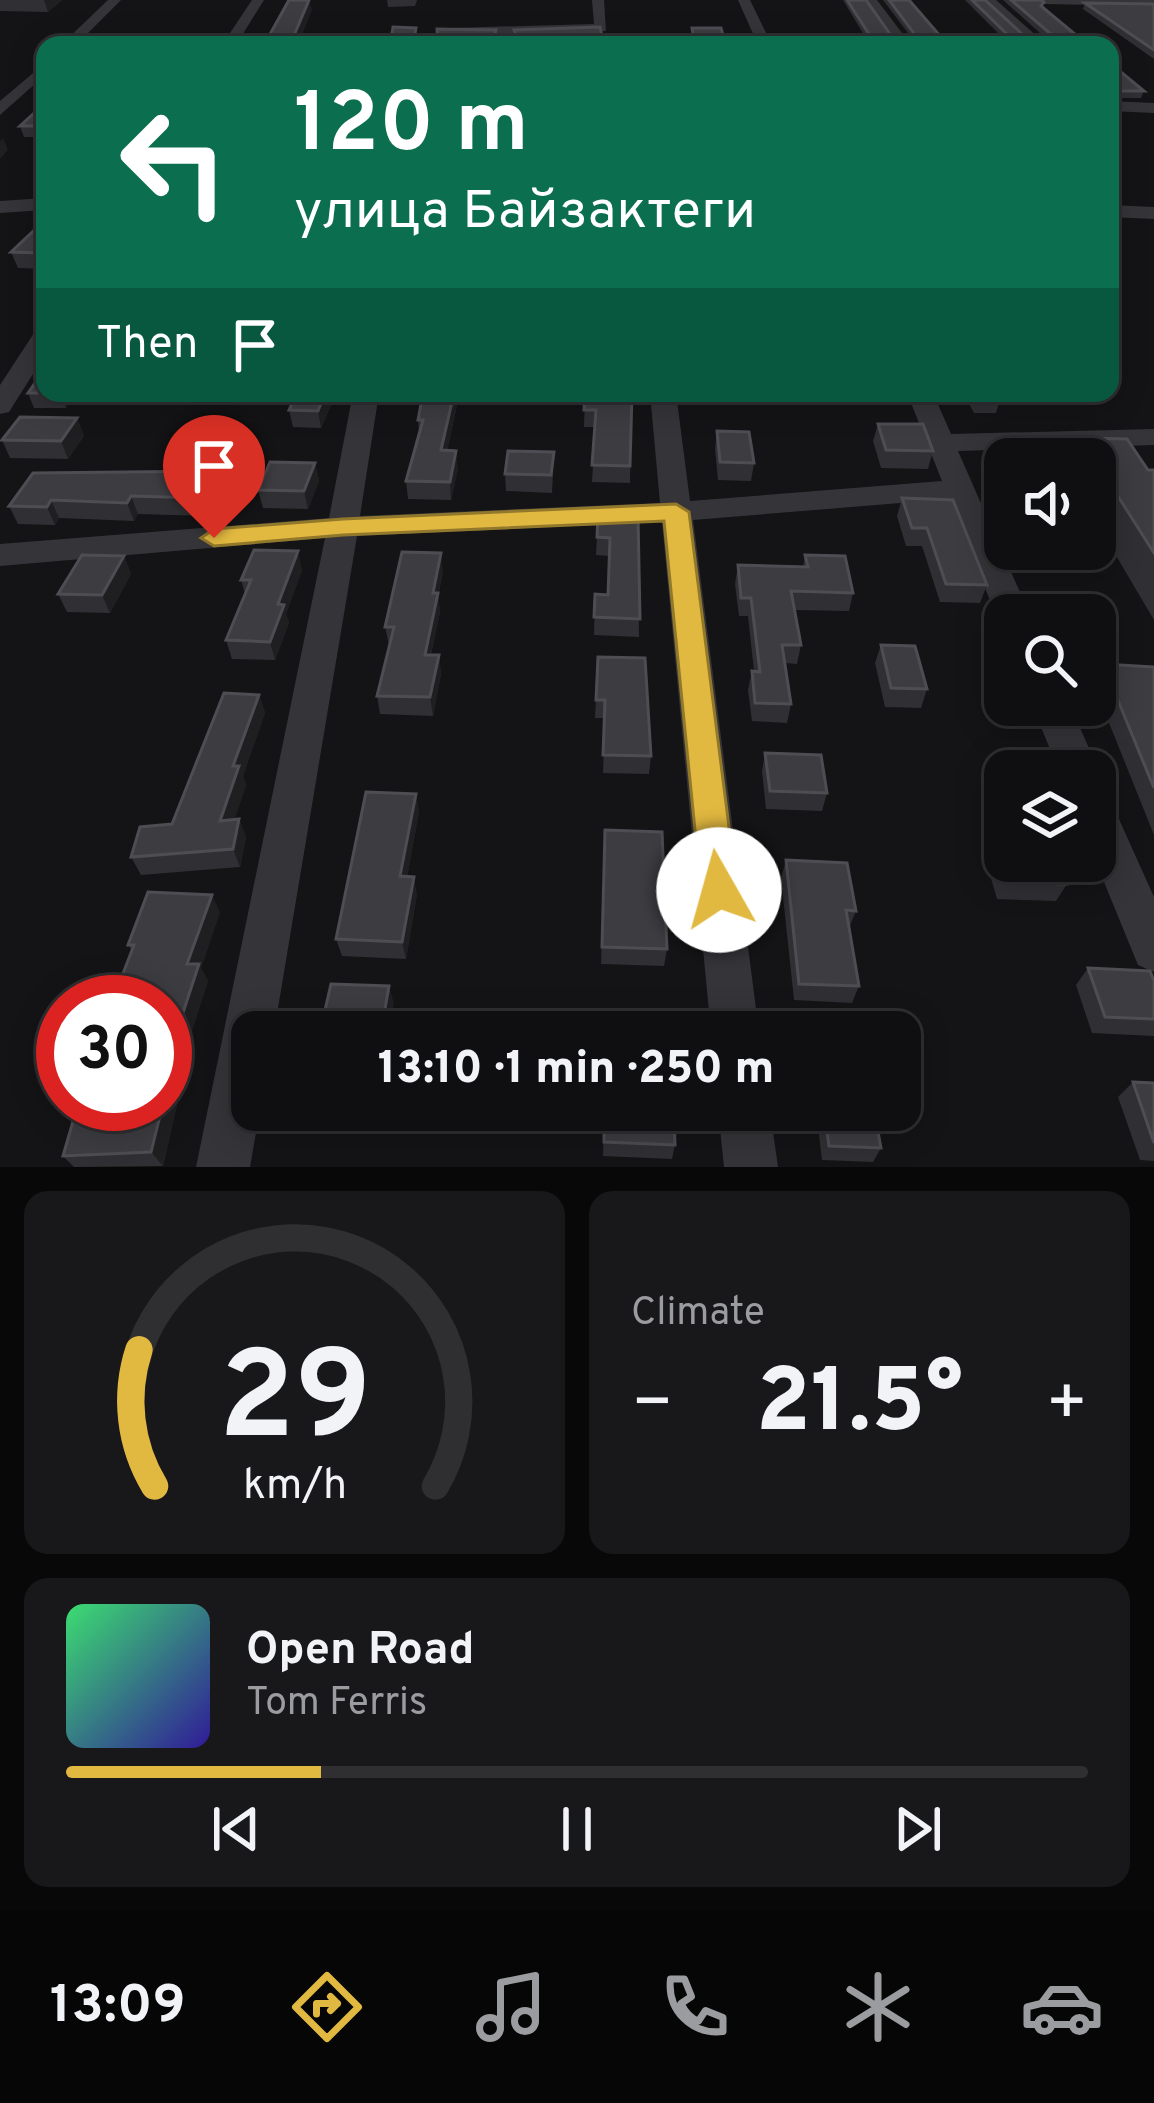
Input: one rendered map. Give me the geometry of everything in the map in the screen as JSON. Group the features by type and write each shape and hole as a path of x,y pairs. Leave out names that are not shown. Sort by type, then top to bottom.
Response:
{"street":[{"path":"77,36 115,0"},
{"path":"235,36 258,0"},
{"path":"485,36 601,28 598,0"},
{"path":"744,0 761,36"},
{"path":"871,0 897,36"},
{"path":"988,0 1030,36"},
{"path":"1043,0 1154,2"},
{"path":"1111,1 1140,21"},
{"path":"442,36 447,16"},
{"path":"0,110 36,76"},
{"path":"1119,106 1154,108"},
{"path":"0,207 36,205"},
{"path":"1119,211 1154,212"},
{"path":"0,406 36,349"},
{"path":"223,1167 364,402"},
{"path":"664,402 733,1011"},
{"path":"924,402 1004,594"},
{"path":"941,443 1154,437"},
{"path":"0,555 343,527 676,512 961,490"},
{"path":"1116,859 1154,950"},
{"path":"747,1131 751,1167"}],"building":[{"path":"289,0 309,0 294,36 269,36"},
{"path":"847,0 866,0 891,36 870,36"},
{"path":"889,0 909,0 940,36 916,36"},
{"path":"972,0 985,0 1024,36 1009,36"},
{"path":"1011,0 1041,0 1041,6 1077,36 1052,36"},
{"path":"1085,3 1154,4 1154,50"},
{"path":"393,27 416,28 415,36 392,36"},
{"path":"600,27 602,36 516,36 514,30"},
{"path":"692,28 721,28 723,36 693,36"},
{"path":"437,29 496,30 494,36 437,36"},
{"path":"1119,70 1144,91 1119,91"},
{"path":"36,111 36,126 20,126"},
{"path":"36,228 36,253 11,252"},
{"path":"293,402 322,402 318,411 289,410"},
{"path":"421,402 452,402 441,450 456,451 450,482 406,481 423,420 418,420"},
{"path":"584,402 632,402 630,466 592,465 596,410 584,410"},
{"path":"20,417 77,418 61,441 2,440"},
{"path":"878,424 923,424 933,451 886,450"},
{"path":"717,431 749,432 754,463 720,462"},
{"path":"1116,439 1127,439 1148,470 1154,470 1154,553 1116,493"},
{"path":"508,451 554,452 551,475 505,474"},
{"path":"270,462 315,463 304,491 258,490"},
{"path":"216,471 202,498 131,496 127,503 51,500 47,507 9,506 33,473"},
{"path":"902,498 953,500 987,585 946,584 927,528 912,528"},
{"path":"598,514 638,515 640,619 594,617 595,594 608,595 610,538 597,537"},
{"path":"254,550 298,551 278,604 284,605 270,642 226,640 251,580 241,580"},
{"path":"402,552 441,553 425,655 439,655 430,697 377,696 394,627 385,627"},
{"path":"82,555 124,556 102,595 58,594"},
{"path":"805,555 845,556 853,593 791,591 801,645 782,645 791,704 755,703 752,671 760,672 751,598 741,598 738,565 808,567"},
{"path":"881,645 915,646 927,689 891,688"},
{"path":"598,657 645,658 651,756 603,755 605,700 596,700"},
{"path":"1116,665 1154,667 1154,788 1116,696"},
{"path":"224,693 259,695 233,766 239,766 220,821 239,819 233,849 131,857 140,827 172,824"},
{"path":"765,753 821,755 827,793 770,791"},
{"path":"366,792 416,794 400,876 414,877 402,942 336,939"},
{"path":"605,830 662,832 667,949 602,947"},
{"path":"786,860 847,863 856,911 846,910 859,986 799,984"},
{"path":"148,892 212,895 187,964 199,964 192,985 192,975 122,975 134,945 128,945"},
{"path":"1088,968 1150,971 1154,1019 1105,1017"},
{"path":"331,984 389,986 385,1011 325,1011"},
{"path":"1133,1082 1154,1083 1154,1143"},
{"path":"70,1131 156,1131 151,1152 63,1156"},
{"path":"604,1131 675,1131 675,1145 604,1142"},
{"path":"827,1131 878,1131 881,1148 829,1146"}],"route":[{"path":"214,538 343,527 676,512 719,890"}]}
